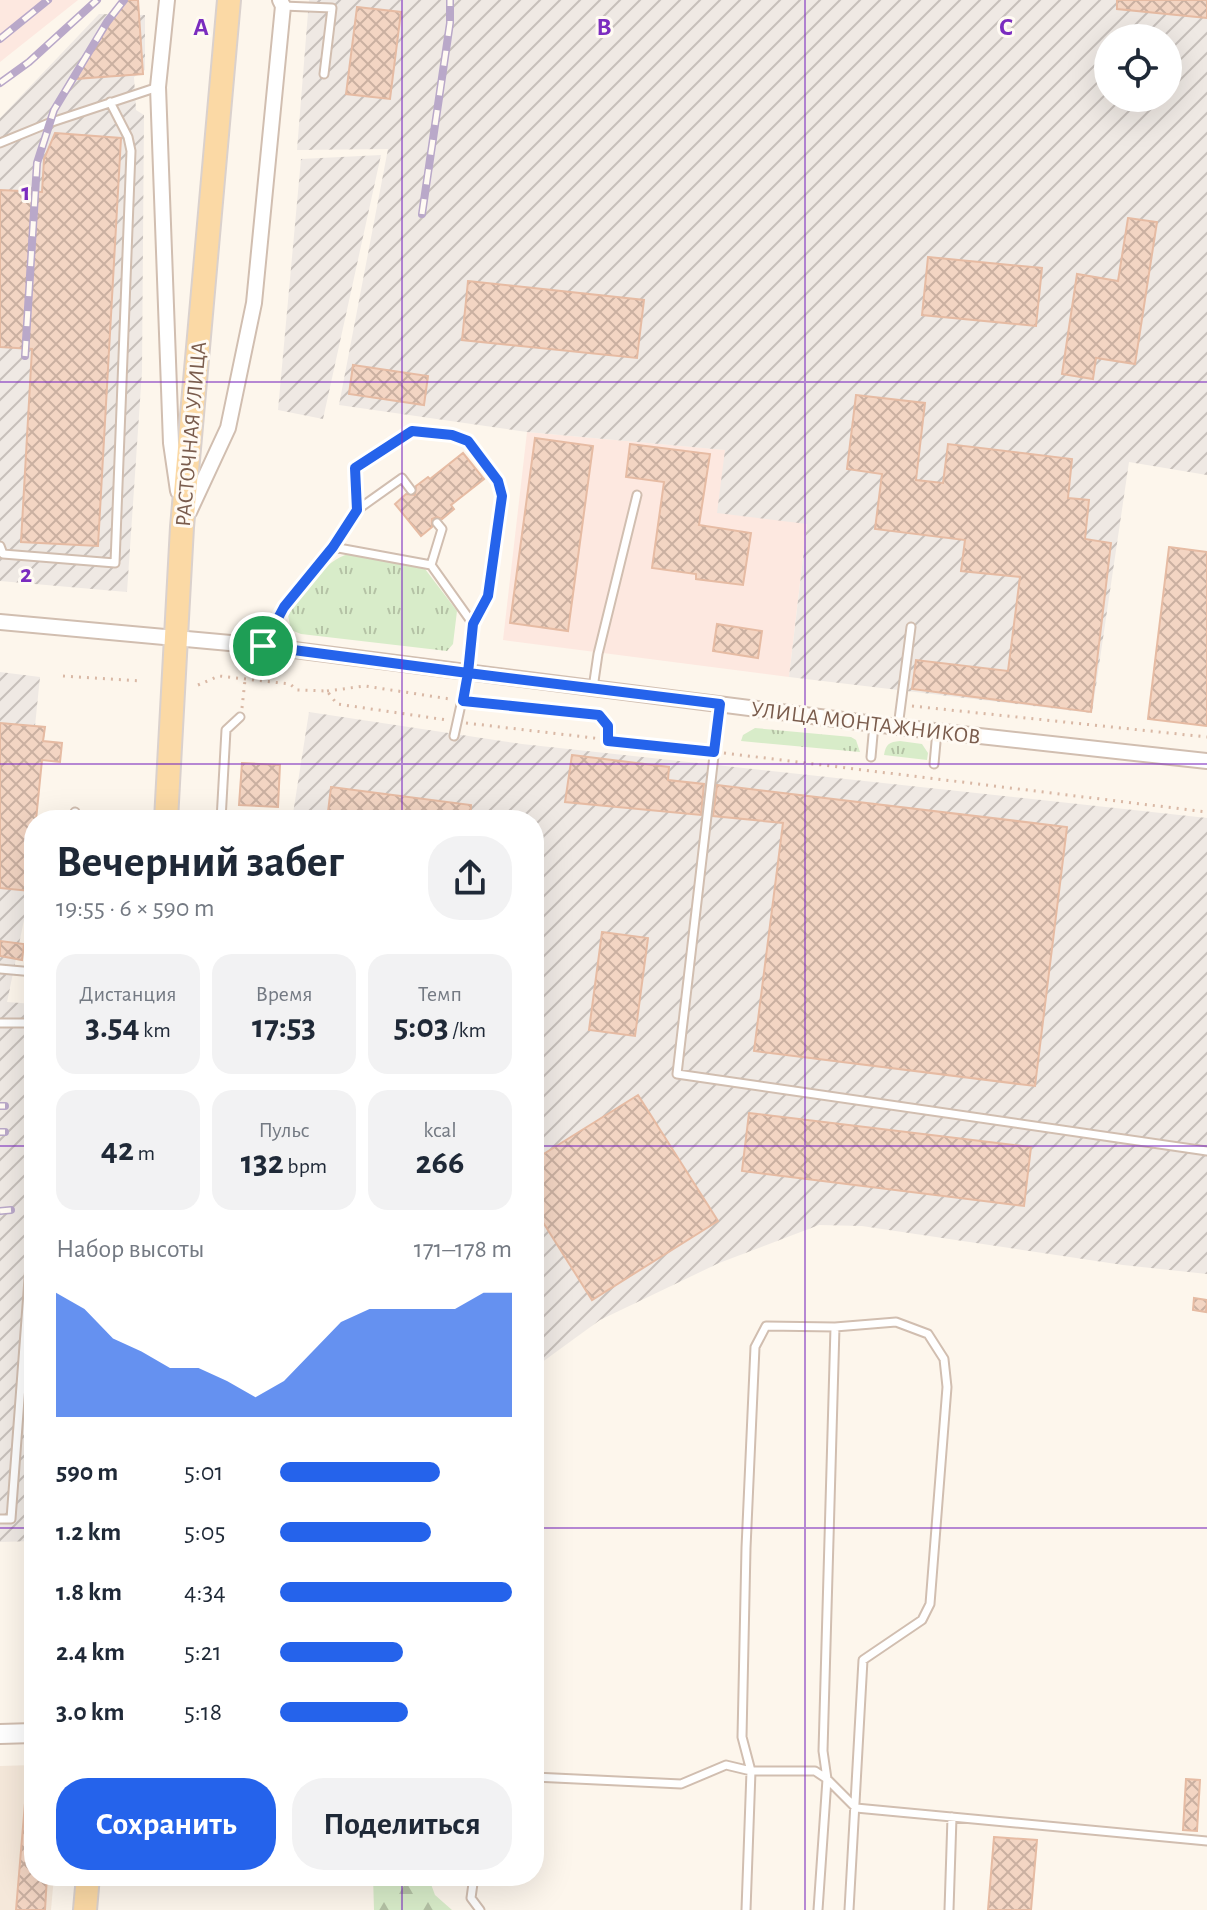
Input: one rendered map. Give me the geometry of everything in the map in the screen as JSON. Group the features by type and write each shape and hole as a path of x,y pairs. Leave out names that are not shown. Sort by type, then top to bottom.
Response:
{"main road":[{"name":"РАСТОЧНАЯ УЛИЦА","path":"167,810 182,527 229,0"},
{"path":"85,1910 87,1886"}],"street":[{"path":"167,0 158,87 171,443 182,527"},
{"path":"182,527 228,428 254,303 282,3"},
{"name":"УЛИЦА МОНТАЖНИКОВ","path":"0,622 263,646 898,727 1207,761"},
{"path":"0,1734 24,1733"}],"lane":[{"path":"282,3 332,8 324,74"},
{"path":"0,143 158,87"},
{"path":"0,546 3,554 115,563 131,151 128,137 110,102"},
{"path":"357,510 355,468 412,431 452,435 468,441 498,481 502,496 488,596 473,624 468,673 454,736"},
{"path":"263,646 284,607 333,547 357,510 402,478 411,490"},
{"path":"593,688 598,654 637,495"},
{"path":"431,565 442,529 437,523"},
{"path":"333,547 431,565 473,624"},
{"path":"898,727 911,627"},
{"path":"720,704 677,1074 1207,1151"},
{"path":"222,810 226,730 240,717"},
{"path":"871,757 874,724"},
{"path":"934,764 937,731"},
{"path":"0,969 24,971"},
{"path":"0,1023 24,1023"},
{"path":"746,1910 751,1771 742,1737 755,1347 766,1326 835,1327 896,1322 928,1334 944,1359 947,1387 930,1604 922,1620 863,1660 849,1910"},
{"path":"818,1910 827,1779 823,1751 835,1327"},
{"path":"0,1519 11,1519 24,1345"},
{"path":"544,1777 681,1784 726,1765 751,1771 815,1771 856,1808 1207,1841"},
{"path":"949,1910 952,1817"},
{"path":"473,1886 471,1898 480,1910"}],"path":[{"path":"63,676 142,681"},
{"path":"198,685 219,676 290,684 297,690 327,691 365,686 463,701 599,715 608,726 608,741"},
{"path":"240,717 245,680"},
{"path":"327,691 337,704 459,722 1207,812"},
{"path":"901,705 1207,737"}],"shaded area":[{"path":"0,0 78,0 0,62"},
{"path":"309,0 1207,0 1207,475 1129,462 1092,713 789,677 807,524 717,513 725,450 527,432 339,405 388,149 297,150"},
{"path":"99,14 145,15 145,70 134,77 136,110 144,115 142,371 127,592 0,581 0,118"},
{"path":"381,155 323,419 278,410 301,159"},
{"path":"527,432 726,450 807,523 789,677 503,640"},
{"path":"0,672 40,677 35,726 45,727 44,741 62,743 60,762 42,761 37,810 24,810 24,920 7,1002 24,1003 24,1541 0,1542"},
{"path":"309,712 522,744 1207,818 1207,1274 1123,1265 862,1226 819,1225 719,1263 600,1320 544,1361 544,810 294,810"},
{"path":"24,1765 24,1886 53,1886 51,1910 0,1910 0,1766"}],"green space":[{"path":"349,554 422,565 457,611 453,644 447,651 301,634 291,630 288,615 307,588 331,563"},
{"path":"755,728 851,737 856,740 860,752 741,741 743,735"},
{"path":"900,741 922,744 928,753 927,760 884,755 889,744"},
{"path":"373,1886 432,1886 435,1895 452,1910 374,1910"}],"building":[{"path":"125,0 138,0 143,74 74,79"},
{"path":"1117,0 1207,0 1207,18 1117,9"},
{"path":"357,7 401,12 390,99 346,94"},
{"path":"55,133 121,138 98,546 21,542 32,349 0,347 0,190 42,192 44,159"},
{"path":"1128,218 1157,222 1135,364 1096,358 1093,379 1062,374 1077,274 1118,281"},
{"path":"928,257 1042,268 1036,326 922,315"},
{"path":"468,281 644,300 637,358 462,340"},
{"path":"353,365 428,376 424,405 349,394"},
{"path":"856,395 925,403 916,480 943,483 948,444 1072,459 1068,498 1089,500 1085,539 1111,543 1091,712 912,689 916,660 1008,671 1020,577 961,571 965,540 875,529 882,474 847,469"},
{"path":"535,438 593,446 568,631 510,623"},
{"path":"630,444 710,454 699,525 751,533 743,585 696,579 696,574 652,568 664,482 626,477"},
{"path":"463,453 484,479 451,505 454,509 442,519 432,519 432,527 421,536 395,504 406,494 415,495 416,486"},
{"path":"1169,547 1207,552 1207,726 1148,719"},
{"path":"717,624 762,631 758,658 713,651"},
{"path":"0,723 45,727 43,741 62,743 60,762 42,760 37,810 24,810 24,890 0,888"},
{"path":"572,755 669,767 668,780 704,784 701,815 565,802"},
{"path":"242,763 280,765 278,807 239,805"},
{"path":"717,785 1067,827 1035,1086 754,1051 783,823 713,816"},
{"path":"331,787 471,805 471,810 328,810"},
{"path":"602,932 648,938 635,1036 589,1030"},
{"path":"0,941 24,944 22,960 0,956"},
{"path":"638,1095 718,1221 592,1300 544,1224 544,1154"},
{"path":"749,1113 1031,1147 1024,1206 742,1171"},
{"path":"1194,1298 1207,1300 1206,1312 1193,1310"},
{"path":"1186,1779 1200,1780 1197,1831 1183,1830"},
{"path":"24,1815 24,1886 46,1886 45,1910 16,1910"},
{"path":"994,1837 1037,1840 1031,1910 988,1910"}],"railway":[{"path":"0,39 48,0"},
{"path":"0,83 29,62 97,0"},
{"path":"25,356 37,163 54,110 107,22 124,0"},
{"path":"422,214 450,23 450,0"},
{"path":"0,1106 5,1106"},
{"path":"0,1132 5,1132"},
{"path":"0,1211 11,1210"}],"route":[{"path":"263,646 284,607 333,547 357,510 355,468 412,431 452,435 468,441 498,481 502,496 488,596 473,624 468,673 720,704 714,752 608,741 608,726 599,715 463,701 468,673 263,646"}]}
